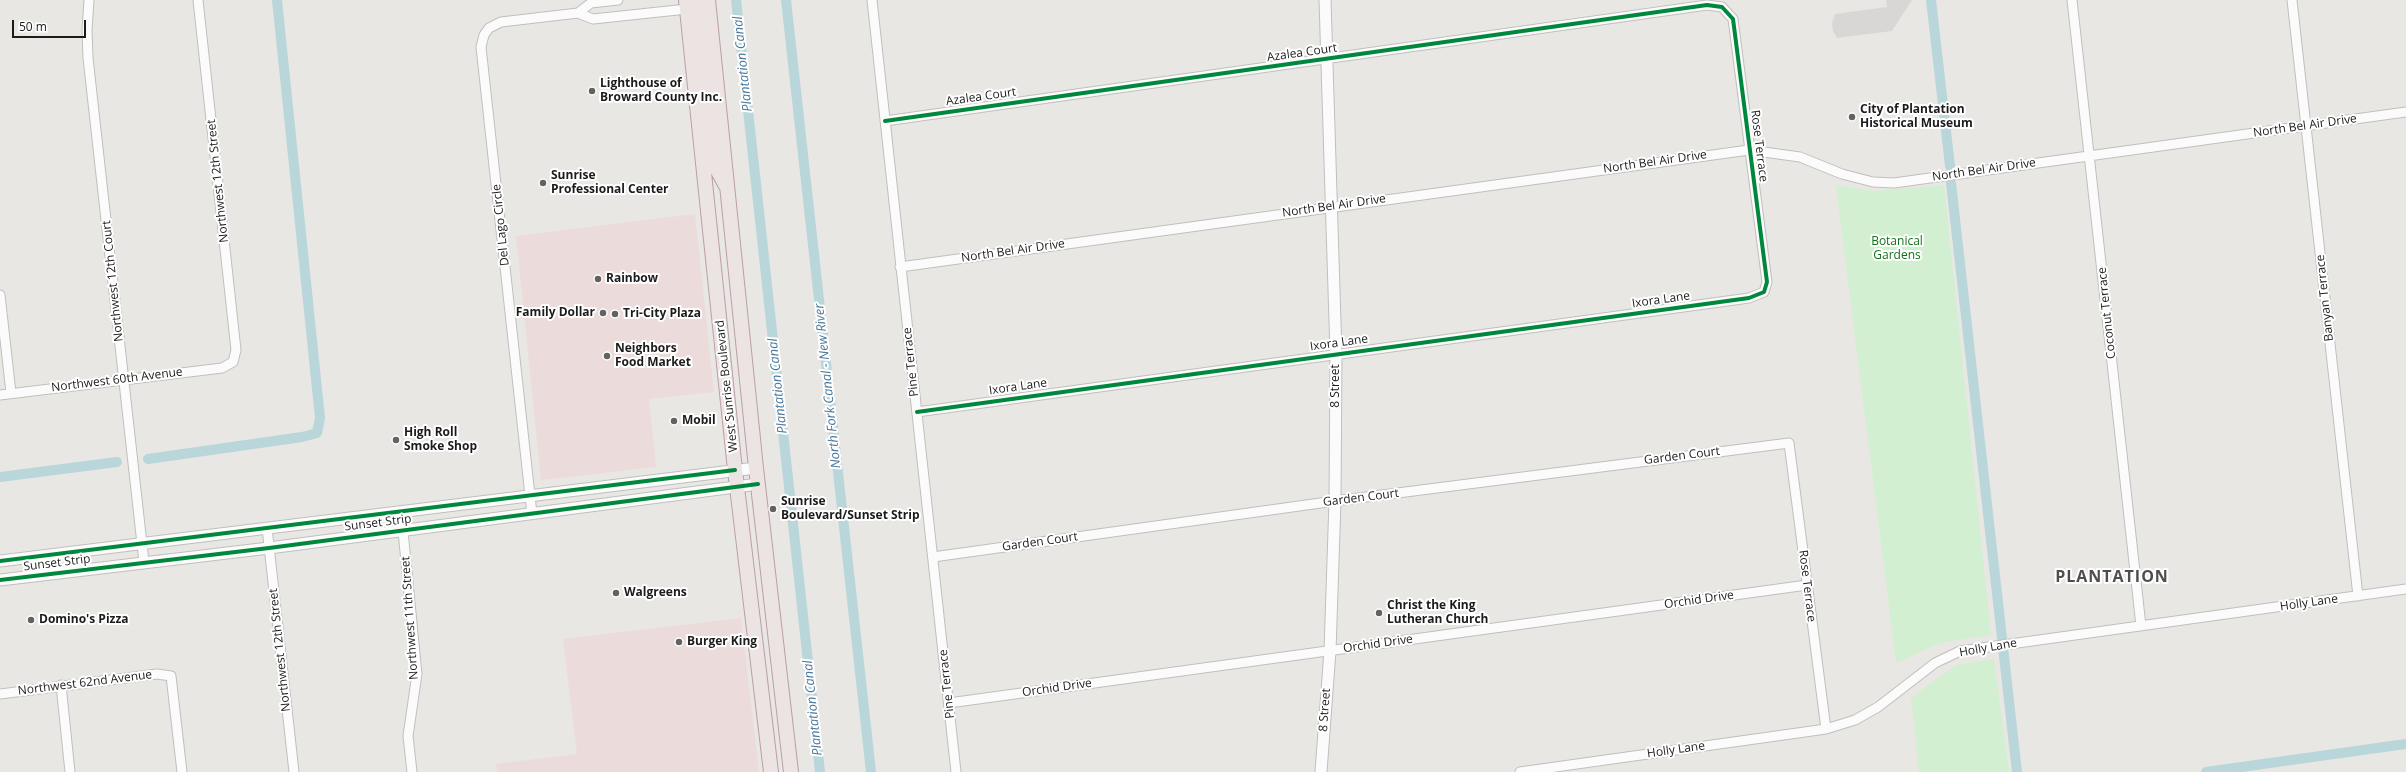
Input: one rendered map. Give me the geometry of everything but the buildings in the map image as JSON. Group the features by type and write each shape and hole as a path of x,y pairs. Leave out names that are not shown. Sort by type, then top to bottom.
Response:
{"highway":[{"name":"West Sunrise Boulevard","path":"708,0 730,194 756,468 791,772"},
{"name":"West Sunrise Boulevard","path":"688,3 735,470 771,772"},
{"path":"688,3 697,6 715,166 730,194"}],"street":[{"name":"Northwest 12th Court","path":"89,0 87,30 88,58 144,562"},
{"name":"Del Lago Circle","path":"578,13 591,3 618,0"},
{"name":"Pine Terrace","path":"872,0 956,772"},
{"name":"8 Street","path":"1320,772 1330,651 1335,501 1336,354 1325,0"},
{"name":"Coconut Terrace","path":"2072,0 2141,626"},
{"name":"Banyan Terrace","path":"2292,0 2358,596"},
{"name":"Northwest 12th Street","path":"198,1 236,350 233,362"},
{"name":"Del Lago Circle","path":"532,514 481,47 489,28 501,22 578,13 593,19 688,3"},
{"name":"Azalea Court","path":"885,121 1707,5 1722,7"},
{"name":"Rose Terrace","path":"1722,7 1733,18 1767,282 1764,292"},
{"name":"North Bel Air Drive","path":"900,267 1332,206 1749,150 1800,157 1850,176 1872,182 1894,182 2406,112"},
{"name":"Ixora Lane","path":"917,412 1749,298 1764,292"},
{"path":"0,295 11,393"},
{"name":"Northwest 60th Avenue","path":"0,395 222,368 233,362"},
{"name":"Rose Terrace","path":"1789,443 1826,729"},
{"name":"Garden Court","path":"933,557 1335,501 1789,443"},
{"name":"Sunset Strip","path":"0,561 756,468"},
{"name":"Sunset Strip","path":"0,580 269,548 758,484"},
{"name":"Northwest 11th Street","path":"401,511 417,674 408,734 412,772"},
{"name":"Northwest 12th Street","path":"267,528 294,772"},
{"name":"Orchid Drive","path":"949,703 1807,585"},
{"name":"Holly Lane","path":"1520,772 1826,729 1855,720 1872,710 1935,663 1960,651 2406,589"},
{"name":"Northwest 62nd Avenue","path":"0,694 60,685 157,674 170,676 182,772"},
{"path":"60,685 70,772"}],"shaded area":[{"path":"1886,0 1912,0 1892,31 1837,38 1833,31 1832,23 1835,14 1887,7"},
{"name":"Tri-City Plaza","path":"695,214 714,392 649,399 656,467 541,480 516,236"},
{"path":"741,618 759,772 497,772 496,764 577,754 563,639"}],"green space":[{"name":"Botanical Gardens","path":"1836,185 1873,191 1944,185 1991,635 1940,643 1896,663"},
{"path":"1994,659 2009,772 1919,772 1911,698 1956,665"}],"waterway":[{"path":"148,459 302,437 317,433 320,418 277,0"},
{"name":"Plantation Canal","path":"736,0 820,772"},
{"name":"North Fork Canal - New River","path":"786,0 871,772"},
{"path":"1931,0 1950,166"},
{"path":"1951,183 2017,772"},
{"path":"0,477 117,462"},
{"path":"2206,772 2406,744"}],"cycle path":[{"path":"885,121 1707,5 1722,7 1733,19 1767,282 1764,292 1749,298 917,412"},
{"path":"0,561 735,470"},
{"path":"0,580 269,548 758,484"}],"place":[{"name":"Lighthouse of Broward County Inc.","path":"592,91"},
{"name":"City of Plantation Historical Museum","path":"1852,117"},
{"name":"Sunrise Professional Center","path":"543,183"},
{"name":"Rainbow","path":"598,279"},
{"name":"Family Dollar","path":"603,313"},
{"name":"Tri-City Plaza","path":"615,314"},
{"name":"Neighbors Food Market","path":"607,356"},
{"name":"Mobil","path":"674,421"},
{"name":"High Roll Smoke Shop","path":"396,440"},
{"name":"Sunrise Boulevard/Sunset Strip","path":"773,509"},
{"name":"Walgreens","path":"616,593"},
{"name":"Christ the King Lutheran Church","path":"1379,613"},
{"name":"Domino's Pizza","path":"31,620"},
{"name":"Burger King","path":"679,642"}],"district":[{"name":"PLANTATION","path":"2112,577"}]}
